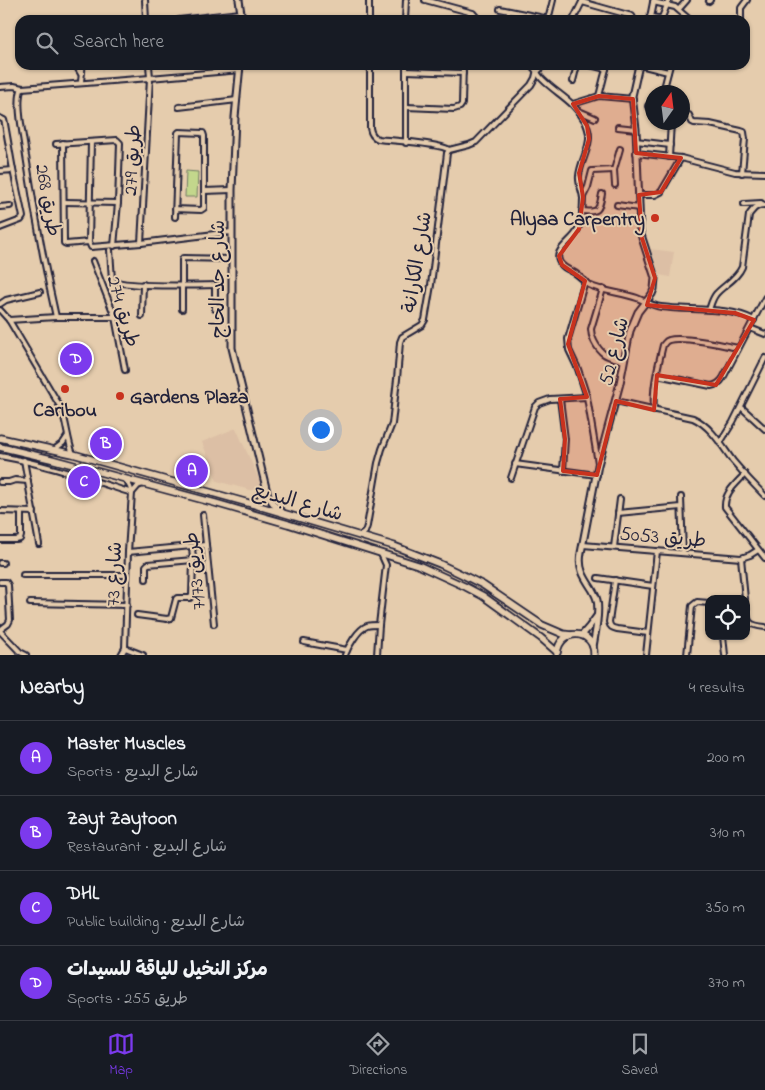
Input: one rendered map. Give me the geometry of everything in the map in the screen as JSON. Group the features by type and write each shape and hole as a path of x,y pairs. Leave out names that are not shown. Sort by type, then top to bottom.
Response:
{"main road":[{"name":"شارع البديع","path":"0,438 73,454 252,504 417,555 447,567 483,586 542,625 563,634 582,635"},
{"name":"شارع البديع","path":"0,447 51,459 252,514 379,552 435,572 483,596 541,638 557,653"},
{"path":"557,653 561,641 571,635"},
{"path":"582,635 589,640 594,652"}],"street":[{"path":"145,0 145,15"},
{"path":"230,15 241,13 238,0"},
{"path":"369,0 369,15"},
{"path":"405,15 406,0"},
{"path":"425,0 443,2 474,15"},
{"path":"550,15 553,0"},
{"path":"665,15 670,0"},
{"path":"679,8 687,0"},
{"path":"741,15 741,8 747,0"},
{"path":"576,15 583,1 629,15"},
{"path":"651,15 653,1 675,6 685,15"},
{"path":"500,9 529,15"},
{"path":"79,70 81,74"},
{"path":"81,84 82,70"},
{"name":"طريق 279","path":"141,243 149,70"},
{"path":"0,87 14,86 22,88 81,84 215,70"},
{"name":"شارع جد الحاج","path":"240,70 235,117 231,232 233,353 266,490 274,506 284,514"},
{"path":"370,70 371,132 375,137 378,139 436,145 448,150 469,146 476,142 530,85 537,72"},
{"path":"573,81 576,70"},
{"path":"599,96 605,70"},
{"name":"شارع 52","path":"594,652 598,606 596,597 582,574 580,560 598,465 616,401 632,326 638,312 652,294 655,278 642,238 639,208 633,99 639,70"},
{"path":"661,70 668,72 665,85"},
{"path":"406,107 460,107 462,104 463,73 406,71 406,107 406,142"},
{"path":"537,72 579,111 587,126 589,139 578,178 583,197 579,229 574,237 562,248 558,256 562,265 591,286 634,297 650,305 744,315 754,320"},
{"name":"طريق 268","path":"22,88 19,100 21,126 41,245 56,317"},
{"path":"573,104 599,96 633,99"},
{"path":"179,107 237,100"},
{"path":"579,111 595,118"},
{"path":"690,117 694,123 710,124 744,132 746,139 742,173"},
{"path":"0,118 4,120 5,124 23,217 21,220 0,228"},
{"path":"618,127 636,129"},
{"path":"669,157 670,130"},
{"path":"175,209 203,210 204,134 179,132 178,135 175,209 175,217"},
{"name":"طريق 274","path":"91,142 116,140 120,144 114,246"},
{"path":"636,141 670,144"},
{"path":"56,144 91,142 89,242 92,247 231,232"},
{"path":"64,143 64,244 89,242"},
{"path":"615,185 614,170 620,149"},
{"name":"شارع الكارانة","path":"360,536 365,532 367,526 378,463 392,424 400,342 402,337 422,324 425,317 448,150"},
{"path":"636,153 681,158 742,173 765,173"},
{"path":"639,195 655,195 662,192 681,158"},
{"path":"0,171 13,170"},
{"path":"583,197 592,171 614,170"},
{"path":"204,191 232,190"},
{"path":"582,211 593,212 597,210 602,194"},
{"path":"64,202 118,203"},
{"path":"744,204 765,203"},
{"path":"709,310 716,293 734,279 740,271 749,215 758,205 765,203"},
{"path":"618,205 639,208"},
{"path":"0,207 10,206"},
{"path":"110,250 112,280 116,282 220,285"},
{"path":"182,309 183,258 232,259"},
{"name":"طريق 274","path":"93,261 114,317 125,370"},
{"path":"585,281 568,344 587,397 598,465"},
{"path":"142,316 143,284"},
{"path":"214,285 215,309"},
{"path":"603,289 591,329 591,335 602,353 624,360"},
{"path":"0,304 7,300 40,292"},
{"path":"657,375 711,386 716,385 723,378 765,298"},
{"path":"0,310 9,320 62,408 73,454"},
{"path":"9,320 56,317 114,317"},
{"path":"750,328 765,334"},
{"path":"654,410 654,396 662,346 666,342 670,340 710,342 738,348"},
{"path":"720,443 765,358"},
{"path":"511,478 535,408 539,403 544,400 587,397"},
{"path":"560,399 565,439 563,471"},
{"path":"616,401 697,420 706,426 744,474 765,496"},
{"path":"741,406 765,429"},
{"path":"55,450 63,444 67,434"},
{"path":"0,456 24,460 132,493"},
{"path":"24,460 39,544"},
{"path":"515,464 596,475"},
{"name":"طريق 5053","path":"744,474 726,496 724,501 725,507 765,558"},
{"path":"125,479 132,493"},
{"path":"0,482 28,481"},
{"path":"132,493 135,488 143,484"},
{"path":"252,504 262,497 266,490"},
{"name":"شارع 73","path":"121,655 125,648 132,493"},
{"path":"681,497 683,553"},
{"path":"614,547 620,499"},
{"path":"618,513 681,506"},
{"path":"0,511 34,512"},
{"path":"0,540 20,539 21,512"},
{"name":"طريق 7173","path":"204,515 214,624"},
{"name":"شارع الكارانة","path":"367,526 372,540"},
{"path":"128,552 206,545"},
{"name":"طريق 5053","path":"583,545 741,558"},
{"path":"137,615 171,618 176,599 190,598 192,596 192,546"},
{"path":"745,595 741,558 758,550"},
{"path":"646,655 657,551"},
{"path":"377,655 386,565 379,552"},
{"path":"386,565 392,559 397,558"},
{"path":"146,579 146,566 148,564 193,560"},
{"path":"23,575 128,575"},
{"path":"598,578 653,586"},
{"path":"615,580 610,626 648,633"},
{"path":"0,582 6,582 8,585 10,620 0,631 20,652 26,655"},
{"path":"691,655 687,655 692,606 697,602 705,603"},
{"path":"30,603 127,605"},
{"path":"582,635 597,616"},
{"path":"750,623 765,627"},
{"path":"304,642 346,653 363,628 379,625"},
{"path":"724,640 726,655"},
{"path":"125,648 143,655"}],"highlighted area":[{"path":"599,96 633,99 636,153 681,158 661,192 639,195 642,238 655,278 647,305 735,313 754,320 716,385 657,375 654,410 616,401 597,475 563,471 565,439 560,399 587,397 568,344 585,281 562,265 559,256 579,229 583,197 579,173 589,139 587,126 573,104"}],"shaded area":[{"path":"651,249 674,252 670,277 659,275"},
{"path":"236,428 263,488 250,490 217,481 202,442"}],"green space":[{"path":"186,171 198,172 197,197 185,197"}],"place":[{"name":"Alyaa Carpentry","path":"655,218"},
{"name":"مركز النخيل للياقة للسيدات","path":"76,359"},
{"name":"Caribou","path":"65,389"},
{"name":"Gardens Plaza","path":"120,396"},
{"name":"Zayt Zaytoon","path":"106,444"},
{"name":"Master Muscles","path":"192,471"},
{"name":"DHL","path":"84,482"}]}
